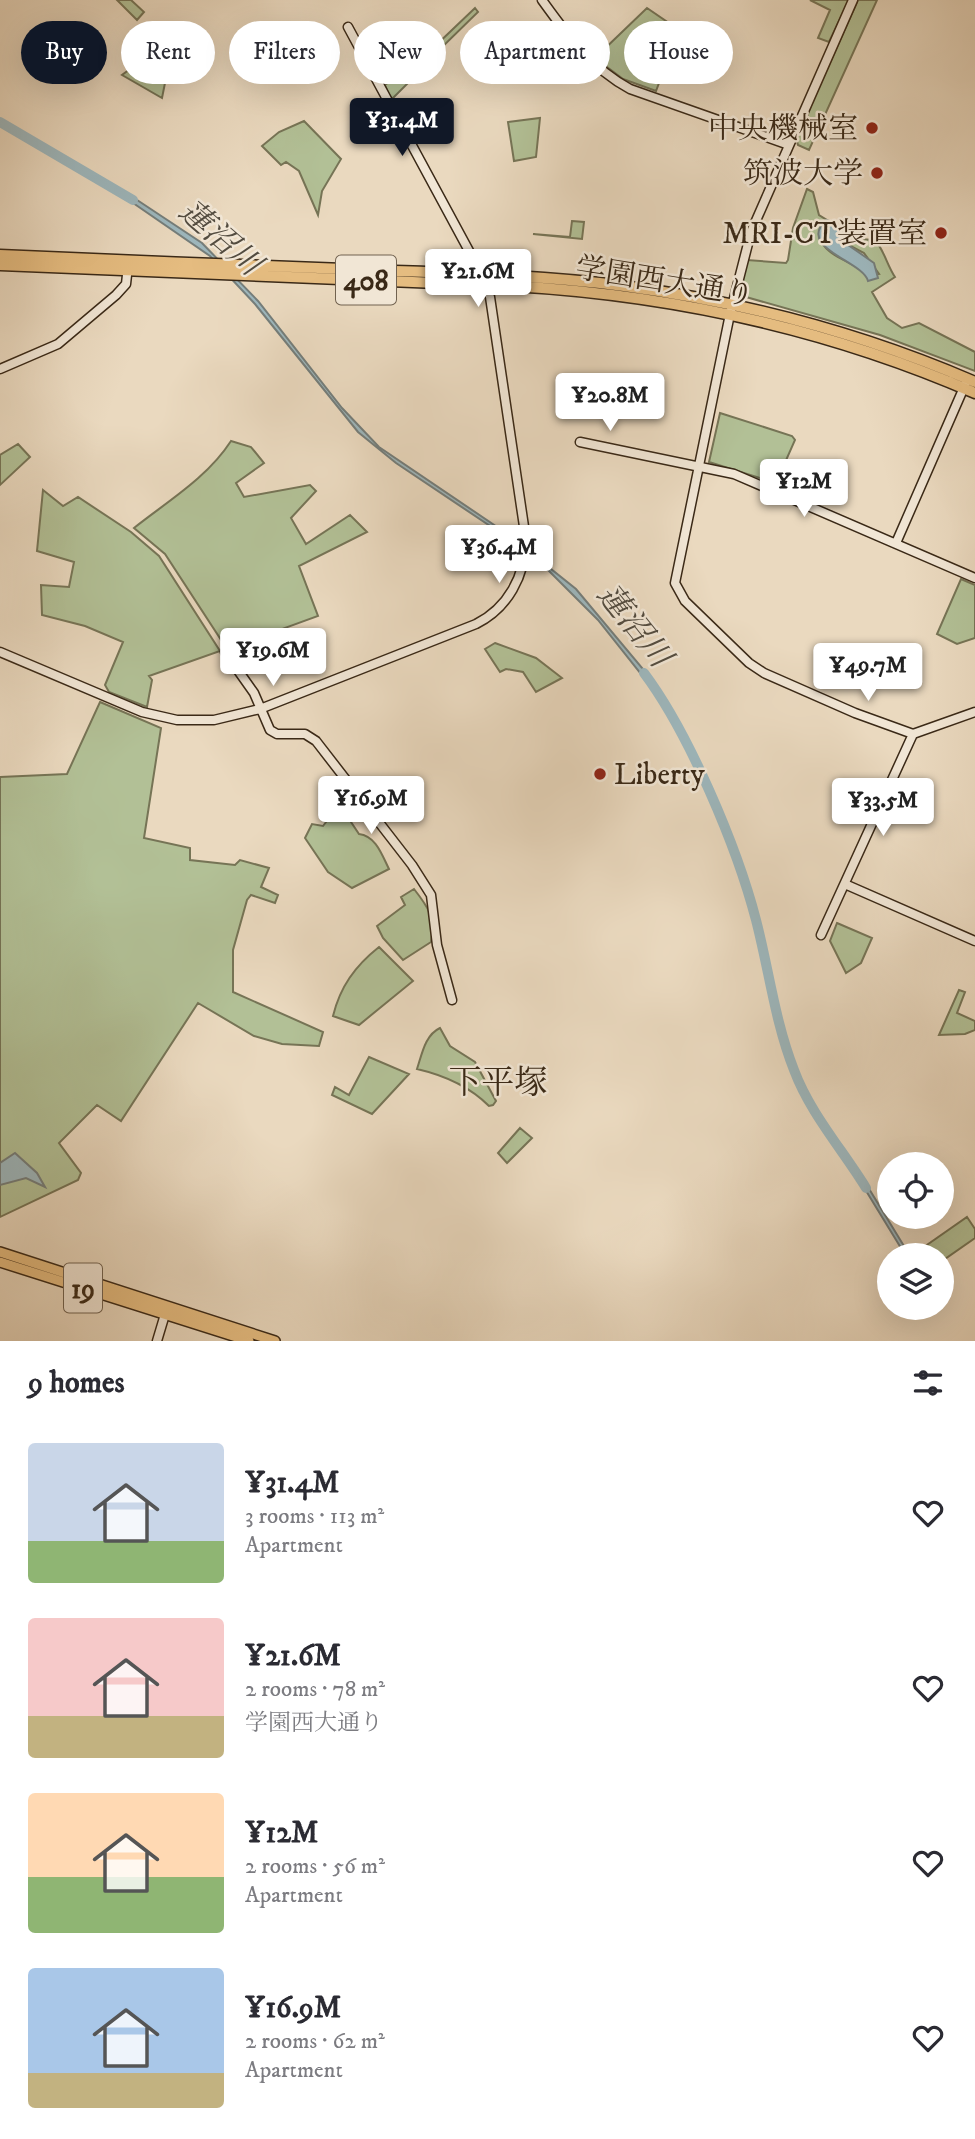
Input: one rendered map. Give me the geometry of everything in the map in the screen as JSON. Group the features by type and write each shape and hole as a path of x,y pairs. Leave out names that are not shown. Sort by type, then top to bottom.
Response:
{"highway":[{"name":"学園西大通り","path":"0,255 219,274 617,285 850,336 969,383 975,393"},
{"name":"学園西大通り","path":"0,265 205,264 484,280"}],"main road":[{"name":"19","path":"0,1252 167,1309 249,1341"},
{"name":"19","path":"0,1262 275,1341"}],"street":[{"path":"542,0 582,54 613,80 632,90 789,145"},
{"path":"853,0 751,232 731,309 676,577 680,596 733,649 764,673 892,729 913,734 975,712"},
{"path":"0,652 125,706 165,718 214,720 260,709 480,622 509,597 525,558 526,540 484,280 348,27"},
{"path":"0,369 58,344 126,284 128,265"},
{"path":"896,543 969,383"},
{"path":"580,442 747,478 975,578"},
{"path":"225,652 254,693 274,733 305,734 316,741 412,865 431,895 437,945 452,1000"},
{"path":"821,935 847,885 913,734"},
{"path":"847,885 975,941"},
{"path":"157,1341 167,1309"}],"green space":[{"path":"117,0 131,0 144,12 137,20"},
{"path":"810,0 849,0 829,42 818,38 830,10"},
{"path":"858,0 877,0 809,150 798,145 796,138"},
{"path":"475,8 478,12 469,21 461,21"},
{"path":"647,8 666,21 633,21"},
{"path":"460,22 460,30 446,43 446,36"},
{"path":"624,30 624,79 610,69 610,44"},
{"path":"138,84 165,84 162,98"},
{"path":"386,84 407,84 391,100"},
{"path":"637,84 659,84 656,91"},
{"path":"540,118 536,157 514,161 508,122"},
{"path":"304,121 341,159 322,191 318,215 299,171 286,162 281,165 262,146 279,132"},
{"path":"807,189 813,192 819,215 830,222 823,222 819,236 827,250 867,275 879,274 864,253 843,242 835,225 858,239 875,240 878,244 895,277 872,292 887,318 902,328 919,323 975,352 975,371 880,335 739,295 747,260 786,263 793,228"},
{"path":"572,221 584,222 582,239 533,234 570,237"},
{"path":"720,413 792,436 795,440 776,483 709,462"},
{"path":"231,441 251,447 264,463 236,483 244,497 310,485 316,491 291,518 306,544 350,515 367,532 299,566 318,616 227,649 165,554 134,528 199,478"},
{"path":"18,444 30,457 0,485 0,455"},
{"path":"43,490 63,506 78,497 131,532 159,556 220,651 149,676 152,680 147,707 109,692 105,685 123,642 85,626 42,615 41,585 69,587 74,562 37,551"},
{"path":"961,579 975,585 975,638 957,644 937,634"},
{"path":"495,643 536,658 562,678 536,692 523,672 506,669 500,672 485,649"},
{"path":"100,702 161,728 144,838 190,848 190,860 235,865 240,860 269,868 261,887 278,895 275,903 251,895 247,900 233,950 233,992 323,1032 319,1046 282,1044 254,1036 198,1003 121,1121 97,1105 59,1143 81,1173 78,1180 0,1217 0,777 67,774"},
{"path":"347,816 359,834 374,842 389,869 352,888 328,872 305,838 312,824 323,826 330,817"},
{"path":"414,889 430,913 431,942 403,960 383,938 377,926 405,905 401,897"},
{"path":"837,923 872,938 861,963 846,973 830,941"},
{"path":"379,947 413,981 359,1025 333,1016 350,978"},
{"path":"959,990 965,992 957,1013 975,1021 975,1030 965,1034 939,1035"},
{"path":"440,1028 450,1046 475,1062 496,1101 493,1105 489,1106 456,1083 417,1069 427,1040"},
{"path":"369,1057 409,1074 372,1114 332,1095 335,1087 349,1095"},
{"path":"520,1128 532,1138 507,1163 498,1153"},
{"path":"967,1217 975,1229 975,1238 954,1253 954,1243 930,1243 954,1229 954,1226"}],"water":[{"path":"122,190 202,243 258,301 342,408 379,447 506,533 576,589 653,681 649,684 598,620 542,564 396,463 358,432 255,304 210,256 120,194"},
{"path":"826,220 834,222 844,242 874,263 878,278 868,281 864,274 825,246 819,239 819,230"},
{"path":"15,1153 37,1173 45,1187 26,1178 0,1185 0,1163"},
{"path":"860,1174 877,1202 877,1209 857,1176"},
{"path":"889,1229 894,1229 903,1243 898,1243"}],"waterway":[{"name":"蓮沼川","path":"0,122 133,200"},
{"name":"蓮沼川","path":"644,673 694,758 737,859 756,920 787,1052 801,1086 817,1116 866,1188"}],"place":[{"name":"中央機械室","path":"872,128"},
{"name":"筑波大学","path":"877,173"},
{"name":"MRI-CT装置室","path":"941,233"},
{"name":"Liberty","path":"600,774"}],"district":[{"name":"下平塚","path":"498,1081"}]}
